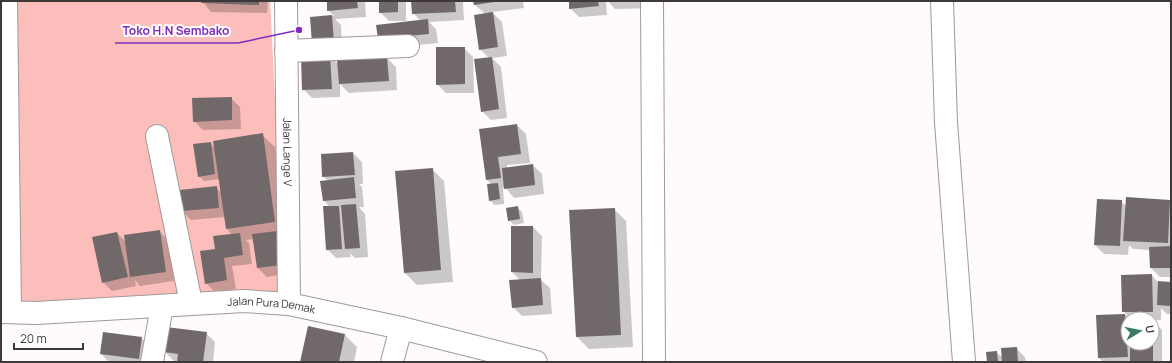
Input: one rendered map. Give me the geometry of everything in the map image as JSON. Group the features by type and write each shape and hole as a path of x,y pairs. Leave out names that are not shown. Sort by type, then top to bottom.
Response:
{"street":[{"path":"5,312 4,102 6,1"},
{"name":"Jalan Lange V","path":"286,1 289,304"},
{"path":"652,1 654,362"},
{"path":"942,1 946,122 964,362"},
{"path":"286,51 408,46"},
{"path":"157,136 192,303"},
{"name":"Jalan Pura Demak","path":"5,312 36,313 244,301 289,304 401,328 536,362"},
{"path":"152,362 162,306"},
{"path":"392,362 401,328"}],"shaded area":[{"path":"15,1 270,1 285,291 194,292 19,309"}],"building":[{"path":"201,1 259,1 259,5 201,3"},
{"path":"327,1 357,1 358,8 327,11"},
{"path":"379,1 398,1 398,12 379,13"},
{"path":"411,1 455,1 456,12 412,14"},
{"path":"473,1 494,1 494,2 474,5"},
{"path":"569,1 598,1 599,6 569,9"},
{"path":"493,12 498,47 479,50 474,15"},
{"path":"332,15 334,43 312,44 310,17"},
{"path":"428,19 429,34 378,39 376,25"},
{"path":"436,47 465,47 465,84 436,85"},
{"path":"330,55 332,89 302,90 301,56"},
{"path":"387,57 389,81 339,84 337,60"},
{"path":"492,57 499,109 481,112 474,59"},
{"path":"232,97 232,120 193,122 192,98"},
{"path":"517,124 521,154 498,157 501,178 486,180 479,129"},
{"path":"263,133 275,222 226,229 213,141"},
{"path":"211,142 215,174 198,177 193,144"},
{"path":"353,152 355,175 322,177 321,154"},
{"path":"533,164 535,185 504,189 502,168"},
{"path":"433,168 441,270 404,273 395,171"},
{"path":"354,177 356,198 323,201 320,181"},
{"path":"498,183 500,199 489,201 487,184"},
{"path":"217,186 219,208 181,211 180,190"},
{"path":"1126,197 1170,200 1168,243 1123,241"},
{"path":"1097,199 1122,200 1120,246 1094,245"},
{"path":"356,204 360,248 345,249 341,205"},
{"path":"323,206 339,206 342,249 326,250"},
{"path":"518,206 520,219 508,221 506,208"},
{"path":"615,208 621,335 576,337 569,210"},
{"path":"511,226 533,226 533,273 511,272"},
{"path":"160,230 166,272 130,277 124,235"},
{"path":"277,231 282,265 257,268 252,234"},
{"path":"117,232 128,277 102,283 92,237"},
{"path":"240,233 243,255 224,258 227,280 205,284 200,251 215,249 213,236"},
{"path":"1171,246 1171,268 1150,268 1149,247"},
{"path":"1152,274 1153,311 1122,311 1121,275"},
{"path":"541,278 543,305 512,308 509,280"},
{"path":"1158,281 1171,282 1171,306 1157,305"},
{"path":"1120,314 1120,351 1128,351 1128,357 1098,358 1096,315"},
{"path":"308,326 345,334 339,362 300,362"},
{"path":"166,327 207,332 203,362 177,362 178,354 164,352"},
{"path":"103,332 142,337 139,359 100,354"},
{"path":"1017,347 1018,362 1002,362 1001,348"},
{"path":"997,351 998,362 987,362 986,352"},
{"path":"1130,351 1153,351 1153,361 1130,361"}],"place":[{"name":"Toko H.N Sembako","path":"299,30"}]}
